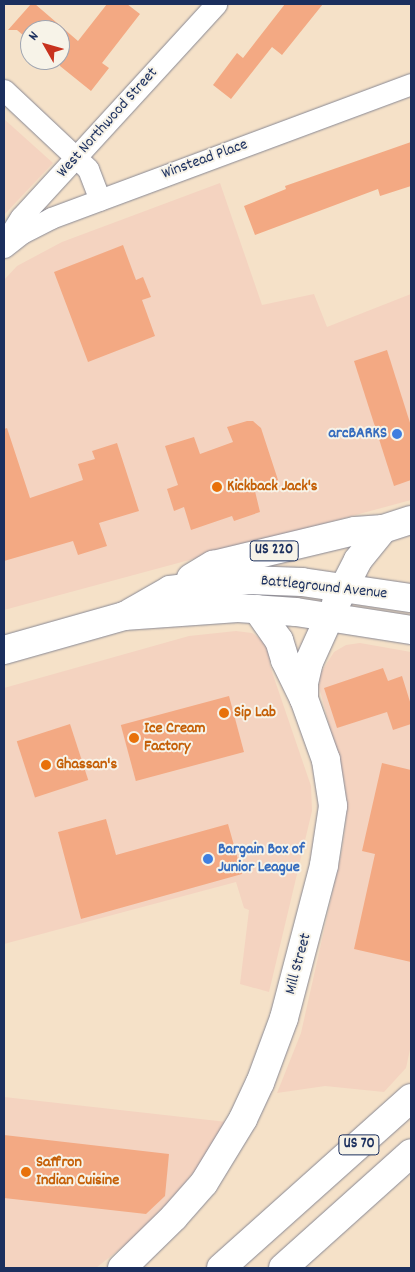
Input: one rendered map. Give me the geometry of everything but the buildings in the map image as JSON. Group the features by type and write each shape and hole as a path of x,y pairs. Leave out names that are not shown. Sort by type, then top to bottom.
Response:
{"main road":[{"name":"US 220","path":"170,590 213,566 355,531 383,529 411,520"},
{"name":"Mill Street","path":"122,1268 174,1217 204,1183 243,1119 260,1083 284,1018 324,865 333,806 326,760 304,699 304,683 309,662 343,588 358,560 383,529"},
{"name":"Battleground Avenue","path":"124,616 170,590 248,580 302,582 411,598"},
{"name":"Battleground Avenue","path":"4,650 124,616 238,608 411,630"},
{"path":"257,609 279,640 285,660 304,699"},
{"name":"US 70","path":"221,1268 411,1098"},
{"name":"US 70","path":"283,1268 411,1153"}],"street":[{"name":"West Northwood Street","path":"4,245 22,217 216,4"},
{"name":"Winstead Place","path":"4,245 51,218 411,84"},
{"path":"4,90 88,169 100,200"}],"shaded area":[{"path":"4,119 53,163 4,215"},
{"path":"220,183 262,305 314,294 327,327 411,294 411,500 4,610 4,280 17,266 62,242"},
{"path":"236,631 252,633 266,643 269,649 270,666 311,786 312,811 269,992 240,984 249,910 244,908 236,882 4,944 4,688 189,636"},
{"path":"360,643 411,652 411,1045 406,1068 384,1092 325,1086 277,1093 301,1033 342,850 346,821 347,801 344,780 319,687 320,674 334,652 346,645"},
{"path":"4,1097 227,1122 195,1171 165,1206 131,1240 96,1268 4,1268"}],"place":[{"name":"arcBARKS","path":"397,434"},
{"name":"Kickback Jack's","path":"217,487"},
{"name":"Sip Lab","path":"224,713"},
{"name":"Ice Cream Factory","path":"134,738"},
{"name":"Ghassan's","path":"46,765"},
{"name":"Bargain Box of Junior League","path":"208,859"},
{"name":"Saffron Indian Cuisine","path":"26,1172"}]}
